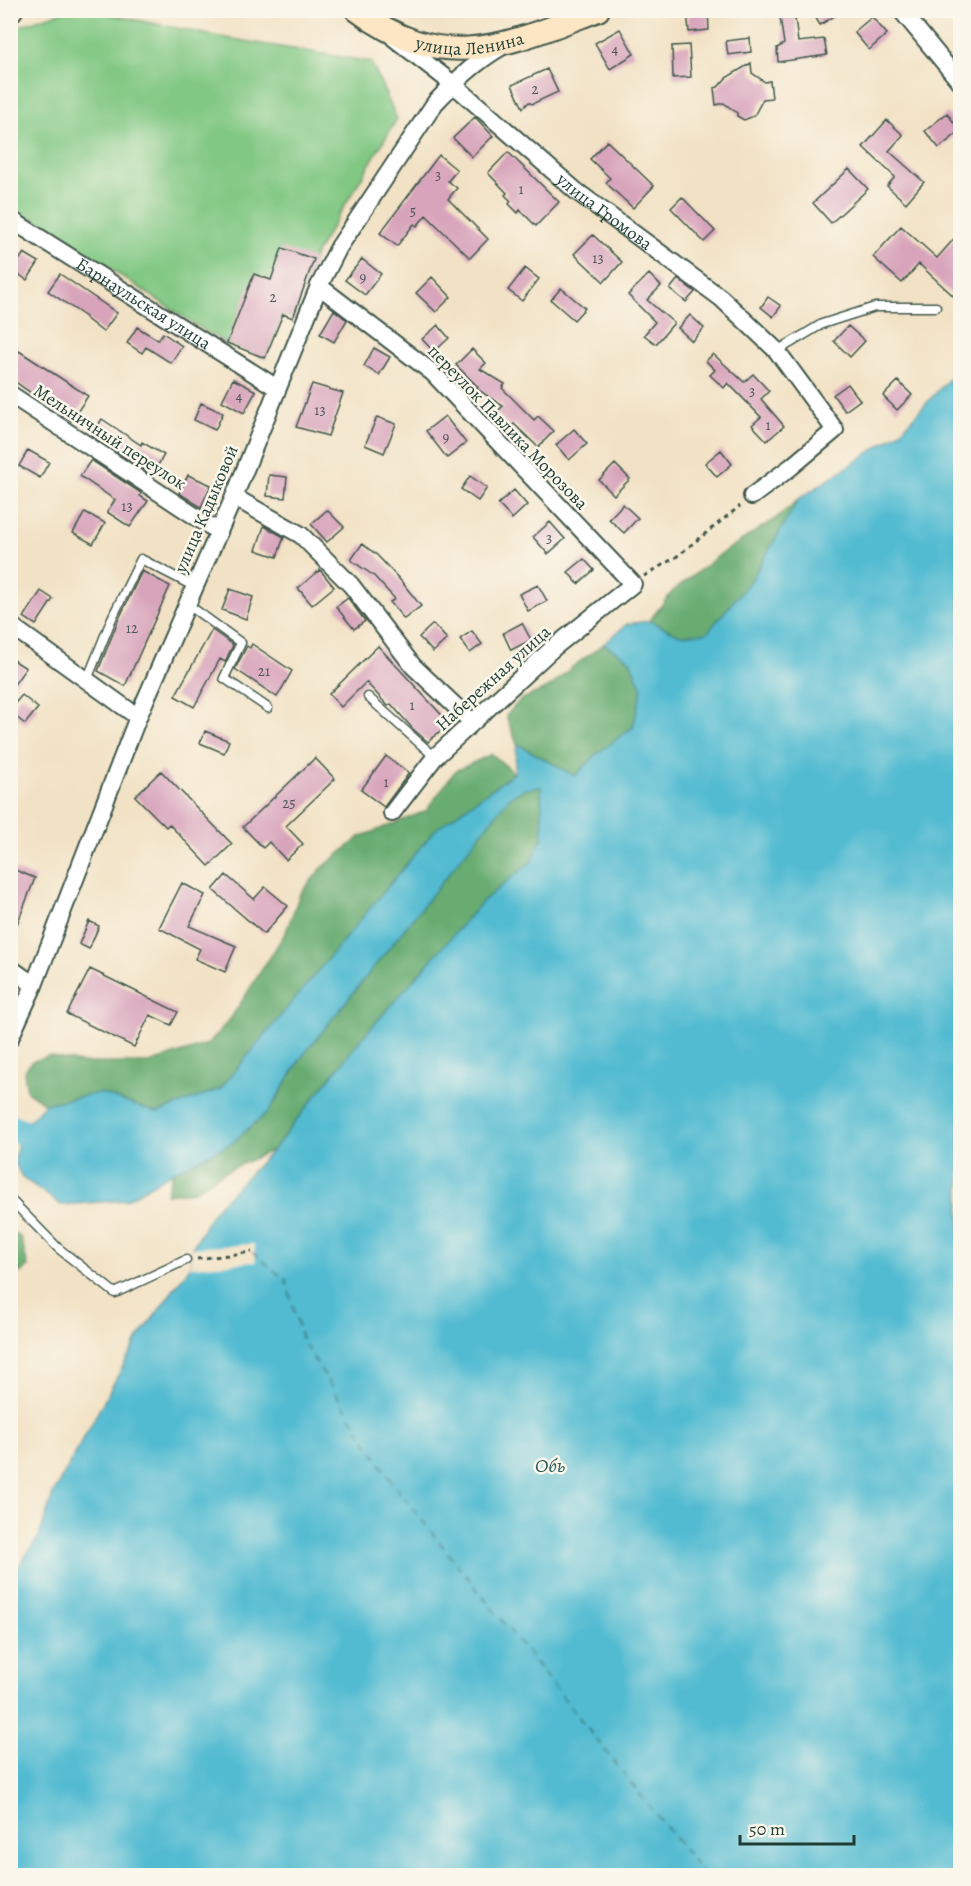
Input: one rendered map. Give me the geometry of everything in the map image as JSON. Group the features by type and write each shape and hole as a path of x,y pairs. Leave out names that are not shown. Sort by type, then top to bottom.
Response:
{"street":[{"name":"улица Громова","path":"357,10 453,84 576,190 721,298 777,351 835,430 752,496"},
{"name":"улица Ленина","path":"370,18 404,38 431,46 458,50 509,42 598,10"},
{"path":"901,10 960,82"},
{"name":"улица Кадыковой","path":"10,1038 34,985 138,717 234,497 319,286 339,247 435,103 484,57 509,42"},
{"name":"Барнаульская улица","path":"10,219 277,388"},
{"name":"переулок Павлика Морозова","path":"319,286 433,372 633,584"},
{"name":"Мельничный переулок","path":"10,394 219,532"},
{"path":"234,497 301,536 351,585 413,666 472,722"},
{"name":"Набережная улица","path":"392,813 435,757 552,649 633,584"},
{"path":"10,625 138,717"},
{"path":"10,969 34,985"}],"lane":[{"path":"777,351 822,324 875,307 936,308"},
{"path":"87,680 112,618 141,559 195,587"},
{"path":"187,604 241,643 224,678 268,708"},
{"path":"368,697 435,757"},
{"path":"10,1199 58,1248 115,1293 186,1260"}],"path":[{"path":"633,584 676,557 752,496"},
{"path":"186,1260 252,1252"}],"green space":[{"path":"64,11 94,11 215,36 371,62 397,119 313,258 293,318 283,314 265,358 227,343 205,331 33,218 23,219 11,211 11,29"},
{"path":"799,499 752,579 707,634 680,635 649,621 673,591 722,553 775,519"},
{"path":"604,644 630,660 642,689 633,727 598,753 575,776 517,744 506,716 520,700 550,687"},
{"path":"492,754 514,773 435,830 220,1089 157,1113 100,1093 45,1104 27,1091 24,1072 31,1062 49,1056 80,1063 149,1063 208,1044 231,1018 286,932 300,894 321,869 360,837 426,811 455,771"},
{"path":"541,786 543,837 531,862 483,901 357,1044 273,1150 224,1172 194,1191 166,1194 173,1172 232,1143 269,1111 301,1058 510,797 524,789"},
{"path":"10,1231 21,1238 28,1267 11,1279"}],"water":[{"name":"Обь","path":"960,367 960,1875 11,1876 11,1577 39,1537 53,1494 138,1339 190,1267 192,1248 215,1209 273,1150 357,1044 483,901 531,862 543,837 541,787 524,789 510,797 301,1058 269,1111 232,1143 173,1172 126,1200 61,1205 22,1177 14,1162 20,1131 45,1104 100,1093 157,1113 220,1089 435,830 514,773 517,744 575,776 598,753 633,727 642,689 630,660 604,644 627,624 649,621 680,635 707,633 752,579 799,499 899,433"}],"pier":[{"path":"254,1244 256,1262 190,1267 192,1248"}],"building":[{"path":"687,10 708,10 709,30 689,32"},
{"path":"779,10 794,10 798,42 824,39 827,55 778,62 777,48 784,44"},
{"path":"811,10 844,10 820,25"},
{"path":"872,17 887,34 869,50 854,32"},
{"path":"620,29 634,54 610,69 595,43"},
{"path":"750,38 751,52 728,55 726,41"},
{"path":"689,45 691,77 673,78 672,46"},
{"path":"751,63 752,73 765,82 770,81 772,98 763,99 754,116 744,120 724,103 716,105 714,88"},
{"path":"547,69 558,92 532,104 529,102 523,108 512,85"},
{"path":"947,113 960,131 939,148 925,131"},
{"path":"475,117 493,136 472,157 453,138"},
{"path":"887,120 903,135 889,151 924,182 906,203 887,186 895,177 863,147"},
{"path":"607,141 654,186 633,208 606,183 610,178 590,159"},
{"path":"508,152 559,202 536,226 520,210 518,213 509,204 511,201 505,195 507,193 488,173"},
{"path":"439,155 457,170 448,181 457,188 448,199 488,239 470,258 426,215 417,226 414,224 397,246 380,233"},
{"path":"849,169 868,189 831,223 813,203"},
{"path":"682,197 715,231 704,242 671,208"},
{"path":"901,226 937,258 960,232 960,302 919,264 902,283 873,257"},
{"path":"593,235 622,262 604,282 574,254"},
{"path":"282,248 314,259 293,318 283,314 265,358 227,343 254,274 271,280"},
{"path":"24,253 39,262 27,280 12,270"},
{"path":"362,259 381,274 365,295 345,280"},
{"path":"525,268 539,279 522,301 508,290"},
{"path":"60,274 117,313 103,332 86,317 48,291"},
{"path":"649,274 661,286 647,300 674,323 656,344 644,335 655,322 628,295"},
{"path":"432,277 451,297 436,312 416,293"},
{"path":"678,279 695,292 686,302 670,289"},
{"path":"561,288 585,308 574,320 551,300"},
{"path":"768,297 781,306 773,317 761,307"},
{"path":"334,310 347,320 334,342 320,334"},
{"path":"690,315 704,328 692,341 678,328"},
{"path":"438,325 449,338 434,352 422,339"},
{"path":"848,326 865,341 850,357 834,341"},
{"path":"137,327 158,340 163,333 182,346 171,363 146,347 142,353 127,343"},
{"path":"374,348 390,357 379,375 364,366"},
{"path":"472,349 486,363 480,369 505,384 502,388 534,420 538,416 554,431 538,447 514,424 510,427 496,413 503,406 477,389 478,387 456,365"},
{"path":"19,351 88,396 71,421 10,378 10,363"},
{"path":"713,354 744,382 753,374 769,391 761,399 784,426 767,441 752,425 761,417 728,383 724,388 710,375 715,370 706,361"},
{"path":"233,379 256,391 244,413 222,401"},
{"path":"898,381 912,395 897,410 883,396"},
{"path":"312,384 343,393 328,436 296,427"},
{"path":"848,384 860,400 845,411 833,395"},
{"path":"201,403 223,413 215,430 194,420"},
{"path":"445,416 466,443 447,458 426,431"},
{"path":"377,417 396,424 384,453 365,445"},
{"path":"102,419 141,445 142,442 164,455 152,475 92,435"},
{"path":"574,429 587,444 569,460 556,445"},
{"path":"28,450 49,462 40,478 19,466"},
{"path":"721,450 732,464 717,477 705,463"},
{"path":"91,460 141,493 140,496 148,501 130,527 107,512 115,500 80,476"},
{"path":"615,464 630,479 614,495 599,480"},
{"path":"188,475 211,485 201,507 179,493"},
{"path":"269,475 287,477 285,498 267,496"},
{"path":"470,476 487,488 478,501 461,489"},
{"path":"514,490 527,505 512,519 498,504"},
{"path":"623,504 638,518 624,533 609,519"},
{"path":"327,510 344,527 327,542 311,524"},
{"path":"85,512 105,523 93,544 73,533"},
{"path":"550,522 565,539 548,554 533,537"},
{"path":"264,526 284,537 277,557 256,550"},
{"path":"362,544 377,555 421,606 404,619 390,602 395,599 374,576 351,560"},
{"path":"584,559 594,570 578,584 568,572"},
{"path":"320,570 334,587 312,605 298,588"},
{"path":"142,571 170,586 125,686 98,671 118,621"},
{"path":"538,585 547,601 528,611 519,594"},
{"path":"230,589 253,597 246,619 222,610"},
{"path":"41,591 53,599 36,625 24,617"},
{"path":"348,598 365,621 354,629 336,607"},
{"path":"522,623 531,640 511,650 503,633"},
{"path":"433,624 447,639 433,652 419,637"},
{"path":"212,630 233,645 225,662 220,659 194,707 175,696"},
{"path":"472,631 482,644 470,653 460,639"},
{"path":"252,644 292,671 277,697 235,669 247,646 250,648"},
{"path":"378,646 449,723 428,742 391,704 388,706 366,682 341,707 329,694"},
{"path":"10,658 26,668 10,690"},
{"path":"22,695 38,708 25,724 10,712"},
{"path":"205,731 229,741 224,753 200,743"},
{"path":"386,756 409,773 384,807 361,790"},
{"path":"315,758 335,779 286,826 303,844 286,860 269,842 263,848 243,827"},
{"path":"161,771 232,844 209,866 169,824 166,827 135,796"},
{"path":"10,868 35,878 11,940 10,940"},
{"path":"226,875 254,899 265,887 288,906 264,934 213,890"},
{"path":"182,883 205,895 189,926 236,946 225,972 195,959 200,949 159,928"},
{"path":"89,921 99,926 89,949 79,944"},
{"path":"90,969 178,1012 171,1025 150,1015 134,1047 67,1014"}],"waterway":[{"path":"10,1127 20,1131"}],"ferry route":[{"path":"252,1252 286,1280 302,1340 394,1485 705,1876"}]}
